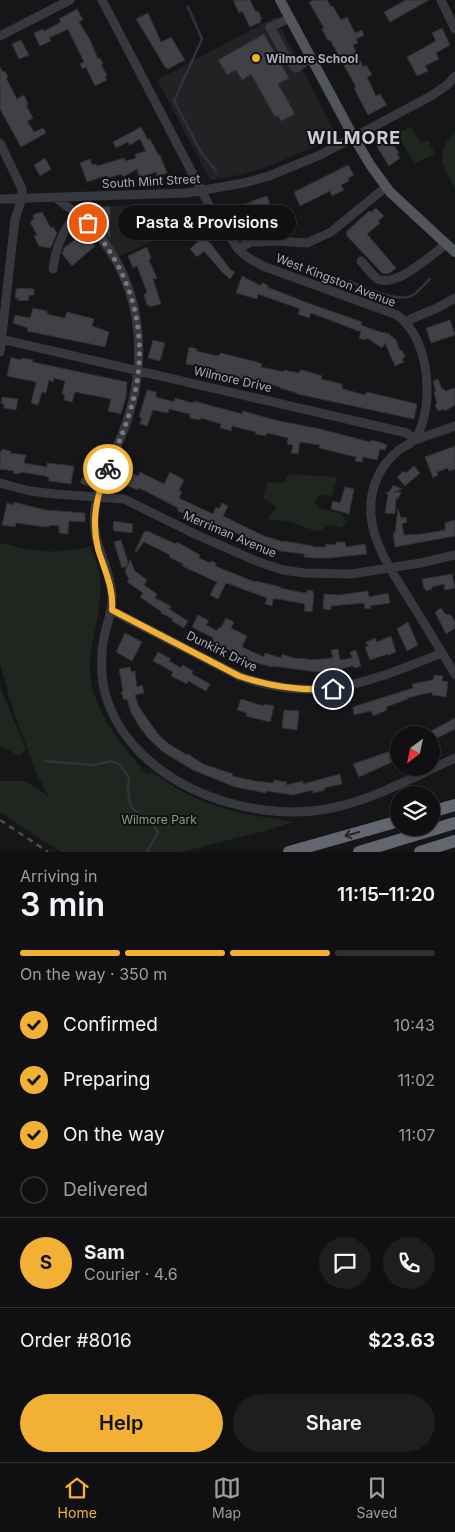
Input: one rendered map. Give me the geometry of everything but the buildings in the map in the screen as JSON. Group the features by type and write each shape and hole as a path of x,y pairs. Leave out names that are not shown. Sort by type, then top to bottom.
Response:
{"highway":[{"path":"440,809 455,801"},
{"path":"440,810 455,805"},
{"path":"358,852 455,823"},
{"path":"289,852 390,824"},
{"path":"420,852 455,841"}],"main road":[{"path":"280,0 353,136 386,187 455,252"}],"street":[{"path":"0,36 70,0"},
{"name":"West Kingston Avenue","path":"102,0 202,192 228,236 238,249 263,266 387,311 406,323 414,334 420,348 426,376 427,393 423,416 415,440"},
{"path":"441,0 455,29"},
{"path":"290,18 270,27 288,60 296,68 311,58"},
{"name":"South Mint Street","path":"0,199 202,192 236,185 269,176 320,155 431,96 455,78"},
{"path":"0,143 22,186 22,198 15,219 0,352"},
{"path":"238,249 251,242 308,243 331,232 386,187"},
{"path":"55,197 76,213 101,237 116,260 134,306 137,326 139,370 131,409 97,497 95,514 95,535 112,594 112,610 104,638 102,671 107,700 117,722 132,743 153,764 177,781 207,796 228,803 259,809 298,811 326,809 372,796 455,758"},
{"path":"53,269 59,242 76,213"},
{"path":"361,262 377,278 386,281 396,279 446,244"},
{"path":"406,323 410,319 455,298"},
{"name":"Wilmore Drive","path":"1,339 407,433 415,440"},
{"path":"455,426 415,440 390,458 379,474 372,493 371,505 374,531 390,568 455,674"},
{"name":"Merriman Avenue","path":"0,483 30,491 118,498 133,502 213,542 256,561 283,570 340,575 390,568 455,555"},
{"name":"Dunkirk Drive","path":"112,610 239,676 274,687 295,690 353,686 442,653"}],"shaded area":[{"path":"275,17 336,134 310,149 264,168 210,180 157,80"},
{"path":"159,204 159,238 110,261 90,232 78,221 88,206 153,206"}],"green space":[{"path":"410,127 421,143 428,140 435,154 415,163 396,134"},
{"path":"455,132 455,188 444,166 442,153 448,139"},
{"path":"289,474 337,477 332,496 319,495 315,501 319,508 341,514 346,521 342,528 329,525 318,532 291,522 267,519 277,507 263,498 267,482 283,483"},
{"name":"Wilmore Park","path":"0,543 24,549 45,551 66,551 91,546 99,571 101,589 90,662 94,694 100,709 117,738 148,775 151,771 182,792 213,805 293,822 181,852 61,852 0,812 0,781 25,781 49,797 35,771 10,700 0,663"},
{"path":"0,687 26,749 19,756 0,745"}],"waterway":[{"path":"188,7 202,39 174,101 201,152 216,171"},
{"path":"349,281 381,294 407,297 413,295 430,279"},
{"path":"45,761 93,765 112,761 120,765 129,777 128,791 131,807 153,825 158,832 147,852"}],"railway":[{"path":"0,820 48,852"}],"way so far":[{"path":"88,223 101,237 123,275 134,306 139,336 139,370 134,397 124,430 108,469"}],"place":[{"name":"Wilmore School","path":"256,58"},
{"name":"Pasta & Provisions","path":"88,223"}],"district":[{"name":"WILMORE","path":"354,137"}],"route":[{"path":"108,469 97,497 94,521 98,549 110,583 112,610 239,676 257,683 295,690 333,689"}]}
